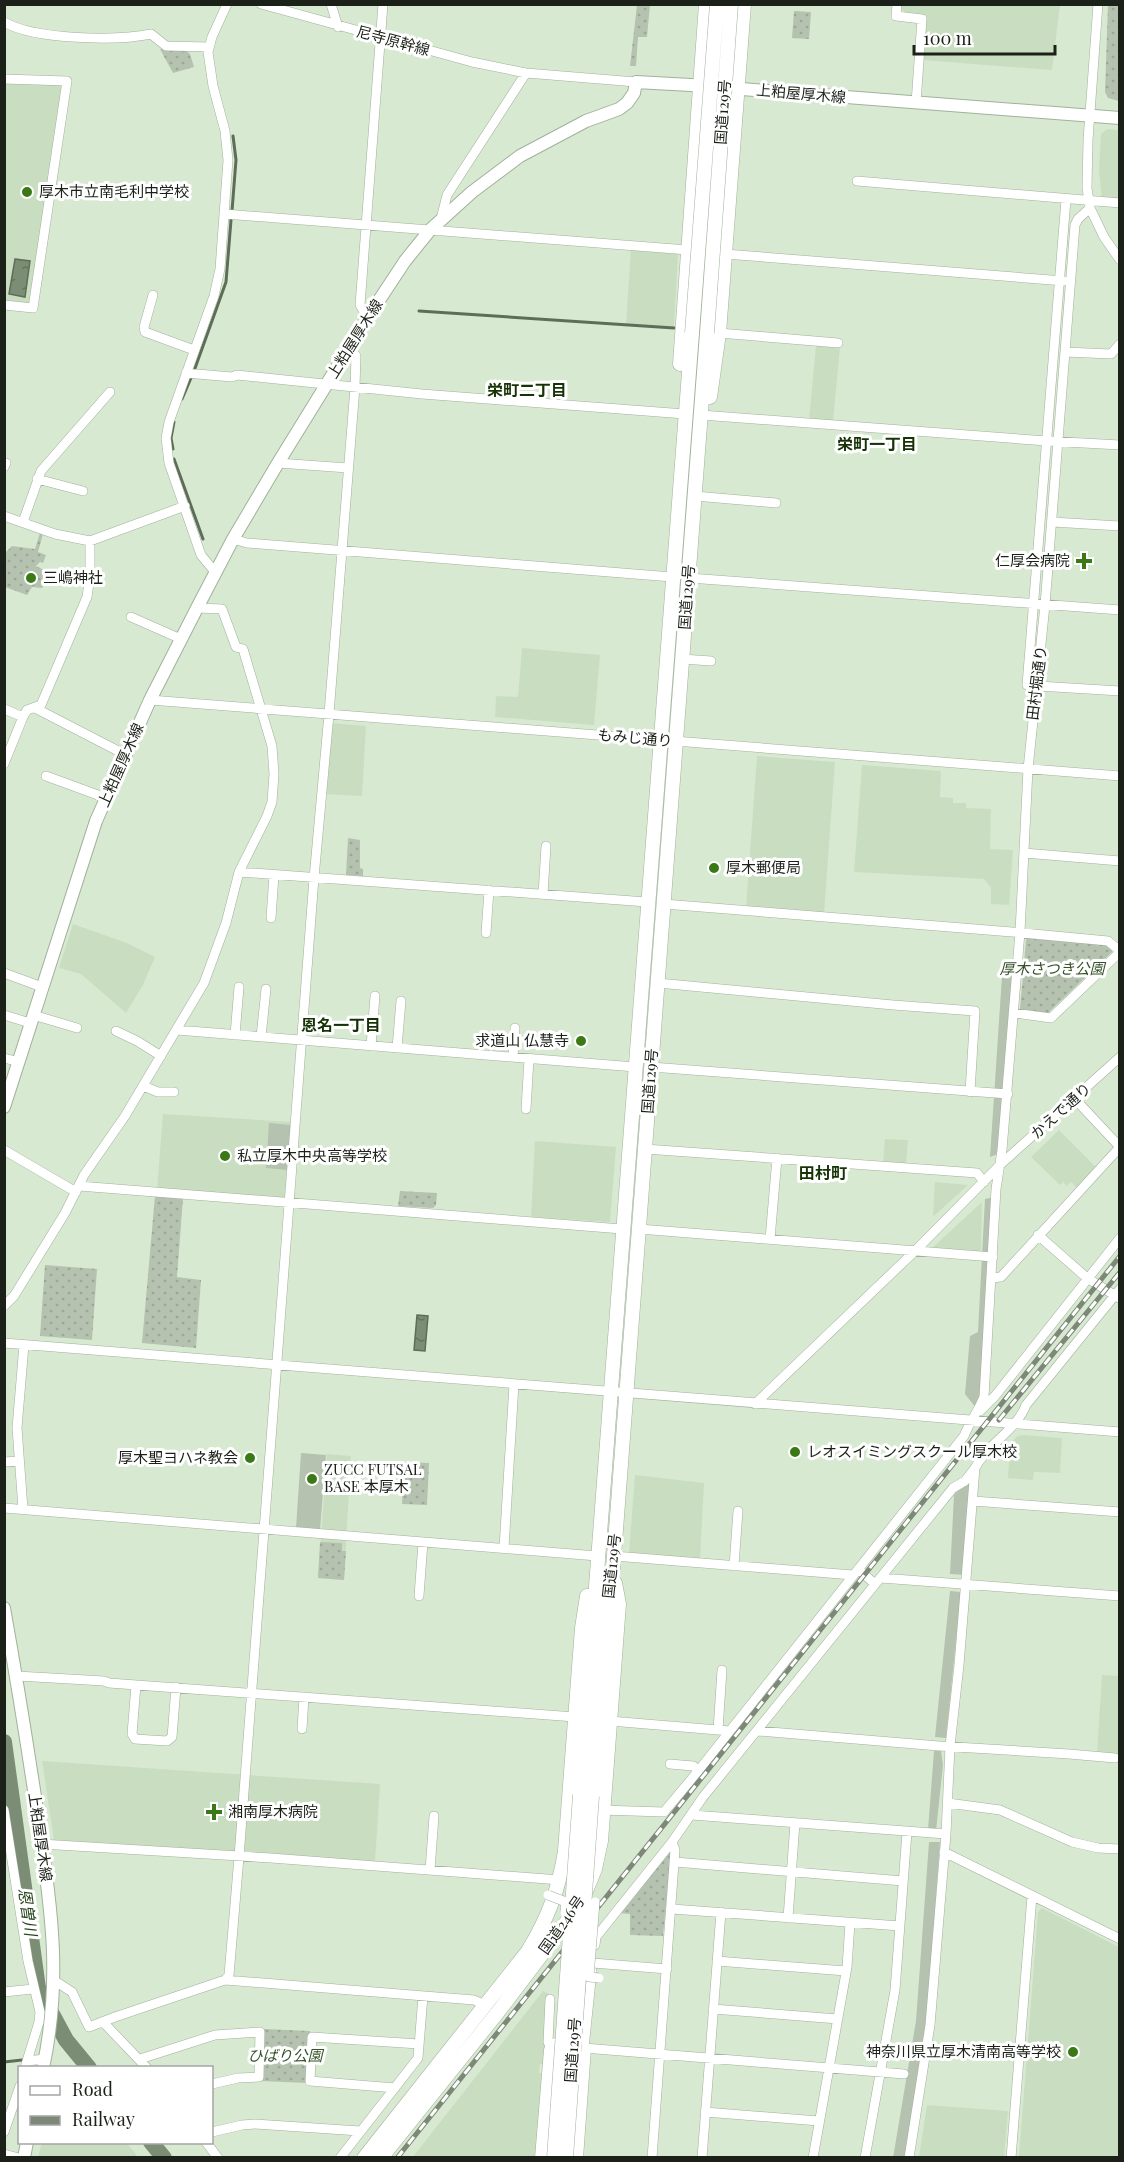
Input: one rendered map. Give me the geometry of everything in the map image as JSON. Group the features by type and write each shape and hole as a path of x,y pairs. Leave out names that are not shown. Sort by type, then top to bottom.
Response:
{"highway":[{"path":"682,414 681,331 706,4"},
{"name":"国道129号","path":"566,2157 596,1562 683,434 682,414 692,333 717,4"},
{"name":"国道129号","path":"554,2157 586,1795 613,1563 700,431 713,333 731,4"},
{"path":"713,333 725,254 744,4"},
{"name":"国道246号","path":"363,2157 528,1951 542,1929 560,1880 582,1628 588,1591 596,1562"},
{"name":"国道246号","path":"381,2157 498,2012 577,1907 595,1869 604,1810 619,1604 613,1563"},
{"path":"542,2157 552,2049 556,2045 584,2048 576,2157"}],"main road":[{"name":"上粕屋厚木線","path":"4,1107 96,821 150,700 215,572 278,463 405,261 441,219 520,156 586,122 619,109 633,96 636,82 1119,118"},
{"name":"上粕屋厚木線","path":"4,1608 9,1658 17,1676 52,1915 55,1981 44,2063"}],"street":[{"path":"215,572 201,555 169,463 166,438 169,422 218,284 228,173 227,146 220,108 213,86 209,47 219,18 227,4"},
{"name":"尼寺原幹線","path":"261,4 471,62 526,73 636,82"},
{"path":"331,4 338,27"},
{"path":"370,314 360,305 383,4"},
{"path":"897,4 896,16 922,19 916,103"},
{"path":"1098,4 1086,173 1089,204 1104,237 1119,260"},
{"path":"4,22 44,35 130,38 152,34 166,46 209,47"},
{"path":"441,219 447,195 526,73"},
{"path":"4,79 68,81 33,308 4,305"},
{"path":"461,173 459,186 465,191 472,192"},
{"path":"857,182 1066,199 1089,204 1119,203"},
{"path":"1027,686 1066,199"},
{"name":"田村堀通り","path":"604,1810 663,1812 699,1770 964,1436 970,1420 979,1409 984,1397 996,1189 1001,1164 1008,1094 1020,932 1028,769 1045,605 1075,225 1089,204"},
{"path":"225,214 688,250"},
{"path":"725,254 1071,282"},
{"path":"153,295 144,327 145,332 194,350"},
{"path":"713,333 838,343"},
{"path":"1111,354 1119,344"},
{"path":"225,1980 229,1975 239,1857 291,1203 314,878 355,387 356,356 350,348"},
{"path":"1065,352 1111,354 1119,362"},
{"path":"186,373 232,377 237,375 682,414"},
{"path":"23,522 41,471 108,398"},
{"path":"703,415 1119,445"},
{"path":"278,463 348,468"},
{"path":"37,479 83,491"},
{"path":"695,496 776,503"},
{"path":"4,516 55,534 90,541 185,506"},
{"path":"1052,522 1119,526"},
{"path":"233,540 247,543 672,577"},
{"path":"5,763 27,710 40,705 87,597 90,576 90,541"},
{"path":"689,578 1119,610"},
{"path":"4,1306 19,1287 98,1153 125,1116 204,983 217,951 239,872 272,802 274,774 272,746 243,650 236,647 222,609 197,608"},
{"path":"131,617 181,639"},
{"path":"682,659 711,661"},
{"path":"1038,686 1119,691"},
{"name":"もみじ通り","path":"150,700 1119,776"},
{"path":"34,708 126,755"},
{"path":"4,709 23,717"},
{"path":"53,767 47,777 106,798"},
{"path":"543,894 546,846"},
{"path":"1024,853 1119,861"},
{"path":"239,872 647,902"},
{"path":"271,918 274,874"},
{"path":"486,933 489,891"},
{"path":"664,904 1108,941 1119,952 1051,1017 1014,1013"},
{"path":"4,973 42,987"},
{"path":"658,983 975,1011 970,1092"},
{"path":"235,1035 239,987"},
{"path":"261,1037 266,989"},
{"path":"371,1046 375,996"},
{"path":"397,1048 401,1001"},
{"path":"4,1015 73,1028"},
{"path":"513,1058 514,1028"},
{"path":"177,1030 634,1068"},
{"path":"116,1031 161,1056"},
{"name":"かえで通り","path":"754,1404 915,1251 1001,1164 1076,1099 1119,1057"},
{"path":"4,1058 18,1062"},
{"path":"526,1109 529,1059"},
{"path":"651,1067 1008,1094"},
{"path":"143,1086 158,1092 174,1092"},
{"path":"991,1278 1001,1277 1119,1147 1076,1099"},
{"path":"645,1149 777,1158 790,1154 976,1173 984,1182"},
{"path":"4,1150 77,1189 622,1229"},
{"path":"770,1239 777,1158"},
{"path":"639,1229 993,1257"},
{"path":"904,2074 584,2048 596,1937 672,1842 703,1797 953,1488 965,1480 980,1458 1016,1424 1026,1405 1118,1294 1087,1278 1038,1235"},
{"path":"970,1420 995,1396 1119,1238"},
{"path":"4,1343 1119,1432"},
{"path":"23,1509 17,1428 24,1345"},
{"path":"504,1548 514,1384"},
{"path":"4,1462 18,1461"},
{"path":"909,2157 930,2025 945,1852 950,1746 974,1501 975,1467"},
{"path":"974,1501 1119,1512"},
{"path":"4,1508 504,1548 596,1562"},
{"path":"734,1566 735,1516"},
{"path":"418,1596 423,1542"},
{"path":"613,1563 855,1572 878,1581 965,1583 1119,1596"},
{"path":"17,1676 575,1717"},
{"path":"718,1730 719,1676"},
{"path":"136,1685 132,1734 135,1739 167,1741 172,1737 176,1687"},
{"path":"302,1729 304,1697"},
{"path":"610,1721 730,1731"},
{"path":"758,1731 1115,1758"},
{"path":"670,1764 693,1766 699,1770"},
{"path":"948,1803 1000,1810 1072,1842 1098,1848 1119,1849"},
{"path":"568,1809 604,1810"},
{"path":"4,1810 33,1989 39,2004 39,2022 26,2064 44,2063"},
{"path":"692,1815 946,1834"},
{"path":"430,1870 438,1827 434,1816"},
{"path":"788,1918 795,1823"},
{"path":"865,2157 895,1990 907,1832"},
{"path":"652,2157 675,1862 672,1842"},
{"path":"41,1844 560,1880"},
{"path":"945,1852 1119,1939"},
{"path":"675,1862 903,1881"},
{"path":"548,1895 566,1902 560,1977"},
{"path":"1011,2157 1032,1896"},
{"path":"595,1902 589,1977 599,1978"},
{"path":"672,1909 900,1926"},
{"path":"702,2157 721,1912"},
{"path":"813,2157 846,1971 850,1923"},
{"path":"717,1961 846,1971"},
{"path":"593,1963 667,1969"},
{"path":"55,1981 72,1992 89,2027 225,1980 474,2000 485,2005"},
{"path":"4,1992 33,1989"},
{"path":"340,2157 418,2058 423,1996"},
{"path":"550,1999 548,2042 552,2049"},
{"path":"587,2020 590,2019 594,2007"},
{"path":"713,2009 838,2019"},
{"path":"104,2022 146,2066"},
{"path":"140,2059 215,2035 260,2032 259,2077 238,2078 213,2084"},
{"path":"395,2088 310,2080 312,2037 419,2044"},
{"path":"4,2132 18,2092"},
{"path":"705,2112 819,2121"},
{"path":"213,2132 255,2124 360,2132"},
{"path":"208,2144 218,2157"},
{"path":"4,2154 19,2157"}],"shaded area":[{"path":"901,4 1060,5 1052,70 922,60 926,15 904,12"},
{"name":"厚木市立南毛利中学校","path":"4,83 65,84 33,300 29,304 5,302"},
{"path":"1107,129 1119,130 1119,201 1102,200 1099,171 1101,134"},
{"path":"631,249 678,253 674,328 626,325"},
{"path":"816,345 840,347 833,422 809,420"},
{"path":"522,648 600,655 594,725 495,717 496,696 518,697"},
{"path":"331,723 366,726 362,796 325,794"},
{"path":"757,756 835,762 824,914 746,908"},
{"path":"862,765 941,771 940,797 953,798 953,803 966,803 966,808 991,809 990,849 1013,850 1009,905 991,904 991,888 984,879 854,872"},
{"path":"73,924 127,943 155,957 143,985 126,1013 81,974 59,968"},
{"name":"私立厚木中央高等学校","path":"163,1114 292,1122 287,1195 283,1198 157,1189"},
{"path":"1059,1130 1097,1168 1077,1188 1071,1182 1067,1186 1063,1182 1060,1185 1031,1157"},
{"path":"885,1139 908,1140 906,1166 883,1164"},
{"path":"535,1141 616,1147 610,1222 531,1217"},
{"path":"935,1182 968,1185 934,1216 933,1215"},
{"path":"982,1202 981,1252 932,1248"},
{"path":"1018,1436 1062,1438 1060,1473 1034,1472 1033,1480 1008,1478 1010,1443"},
{"path":"327,1454 351,1456 344,1580 318,1578"},
{"path":"635,1475 704,1483 700,1560 629,1554"},
{"path":"1102,1675 1119,1676 1119,1754 1097,1753"},
{"name":"湘南厚木病院","path":"42,1761 380,1784 375,1862 54,1840"},
{"name":"神奈川県立厚木清南高等学校","path":"1042,1908 1119,1947 1119,2157 1019,2157 1038,1912"},
{"path":"543,1991 549,1994 544,2064 540,2064 539,2073 543,2073 537,2157 412,2158"},
{"path":"927,2105 1008,2111 1004,2157 919,2157"},
{"path":"41,2144 128,2144 138,2157 38,2157"}],"green space":[{"path":"637,5 650,5 647,37 638,37 636,66 630,66"},
{"path":"1108,5 1119,5 1119,101 1108,98 1105,92"},
{"path":"794,11 811,12 809,39 792,38"},
{"path":"160,49 185,50 190,54 194,67 173,73"},
{"path":"40,533 43,534 38,552 46,555 43,563 40,562 36,566 44,570 45,583 42,588 32,587 27,595 5,587 4,554 12,546 35,549"},
{"path":"348,838 360,840 360,868 363,869 363,876 346,875"},
{"name":"厚木さつき公園","path":"1028,938 1106,943 1112,948 1112,952 1048,1013 1022,1011 1020,1009"},
{"path":"1003,961 1013,962 998,1154 990,1157"},
{"path":"269,1123 291,1125 288,1170 266,1168"},
{"path":"400,1191 437,1193 436,1205 433,1208 398,1206"},
{"path":"155,1196 183,1198 177,1277 201,1280 196,1348 142,1343"},
{"path":"995,1197 981,1400 976,1408 965,1394 970,1336 978,1332 985,1199"},
{"path":"45,1265 97,1269 92,1340 40,1336"},
{"name":"ZUCC FUTSAL BASE 本厚木","path":"301,1453 326,1455 320,1530 296,1528"},
{"path":"404,1462 429,1463 427,1505 402,1504"},
{"path":"964,1484 972,1484 966,1575 950,1574 954,1495"},
{"path":"320,1542 342,1543 342,1551 346,1551 344,1580 318,1578"},
{"path":"950,1591 961,1592 946,1738 935,1737"},
{"path":"934,1751 941,1751 943,1765 936,1831 928,1830"},
{"path":"929,1842 940,1842 927,2022 905,2157 893,2158 916,2021"},
{"path":"667,1851 671,1852 663,1936 630,1935 630,1914 619,1913"},
{"name":"ひばり公園","path":"264,2029 310,2031 307,2083 261,2081"}],"water":[{"path":"15,259 30,261 25,297 9,294"},
{"path":"417,1315 428,1316 425,1351 414,1350"}],"waterway":[{"path":"232,211 236,160 233,136"},
{"path":"194,371 226,282 231,220"},
{"path":"419,311 674,328"},
{"path":"182,399 191,378"},
{"path":"173,449 171,438 174,422"},
{"path":"174,459 203,539"},
{"name":"恩曽川","path":"4,1742 38,1988 66,2040 87,2066"},
{"path":"4,2062 22,2060"},
{"name":"恩曽川","path":"153,2144 164,2158"}],"railway":[{"path":"397,2158 1120,1256"},
{"path":"999,1420 1120,1272"}],"place":[{"name":"厚木市立南毛利中学校","path":"27,192"},
{"name":"仁厚会病院","path":"1084,561"},
{"name":"三嶋神社","path":"31,578"},
{"name":"厚木郵便局","path":"714,868"},
{"name":"求道山 仏慧寺","path":"581,1041"},
{"name":"私立厚木中央高等学校","path":"225,1156"},
{"name":"レオスイミングスクール厚木校","path":"795,1452"},
{"name":"厚木聖ヨハネ教会","path":"250,1458"},
{"name":"ZUCC FUTSAL BASE 本厚木","path":"312,1479"},
{"name":"湘南厚木病院","path":"214,1812"},
{"name":"神奈川県立厚木清南高等学校","path":"1073,2052"}],"district":[{"name":"栄町二丁目","path":"527,390"},
{"name":"栄町一丁目","path":"877,444"},
{"name":"恩名一丁目","path":"341,1025"},
{"name":"田村町","path":"823,1173"}]}
